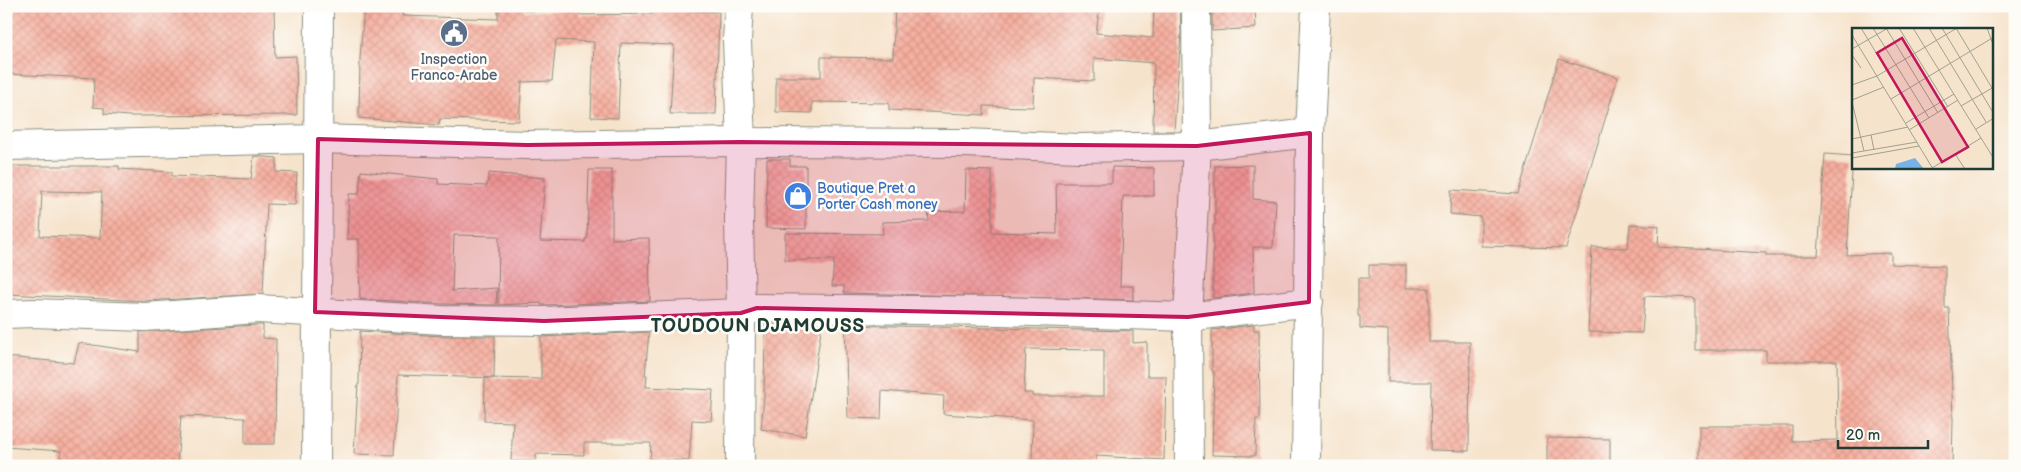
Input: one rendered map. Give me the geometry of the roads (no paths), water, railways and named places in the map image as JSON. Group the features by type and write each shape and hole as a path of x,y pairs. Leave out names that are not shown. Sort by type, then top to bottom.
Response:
{"street":[{"path":"316,466 315,312 319,6"},
{"path":"739,6 737,41 741,142 739,220 741,313 740,466"},
{"path":"1190,466 1188,317 1197,146 1196,6"},
{"path":"1306,466 1310,133 1316,6"},
{"path":"6,146 318,139 527,145 741,142 965,143 1078,148 1197,146 1310,133"},
{"path":"6,314 33,313 145,317 258,309 442,320 544,321 741,313 757,308 1000,311 1188,317 1309,302"}],"place":[{"name":"Inspection Franco-Arabe","path":"454,33"},
{"name":"Boutique Pret a Porter Cash money","path":"798,196"}],"district":[{"name":"TOUDOUN DJAMOUSS","path":"758,325"}]}
